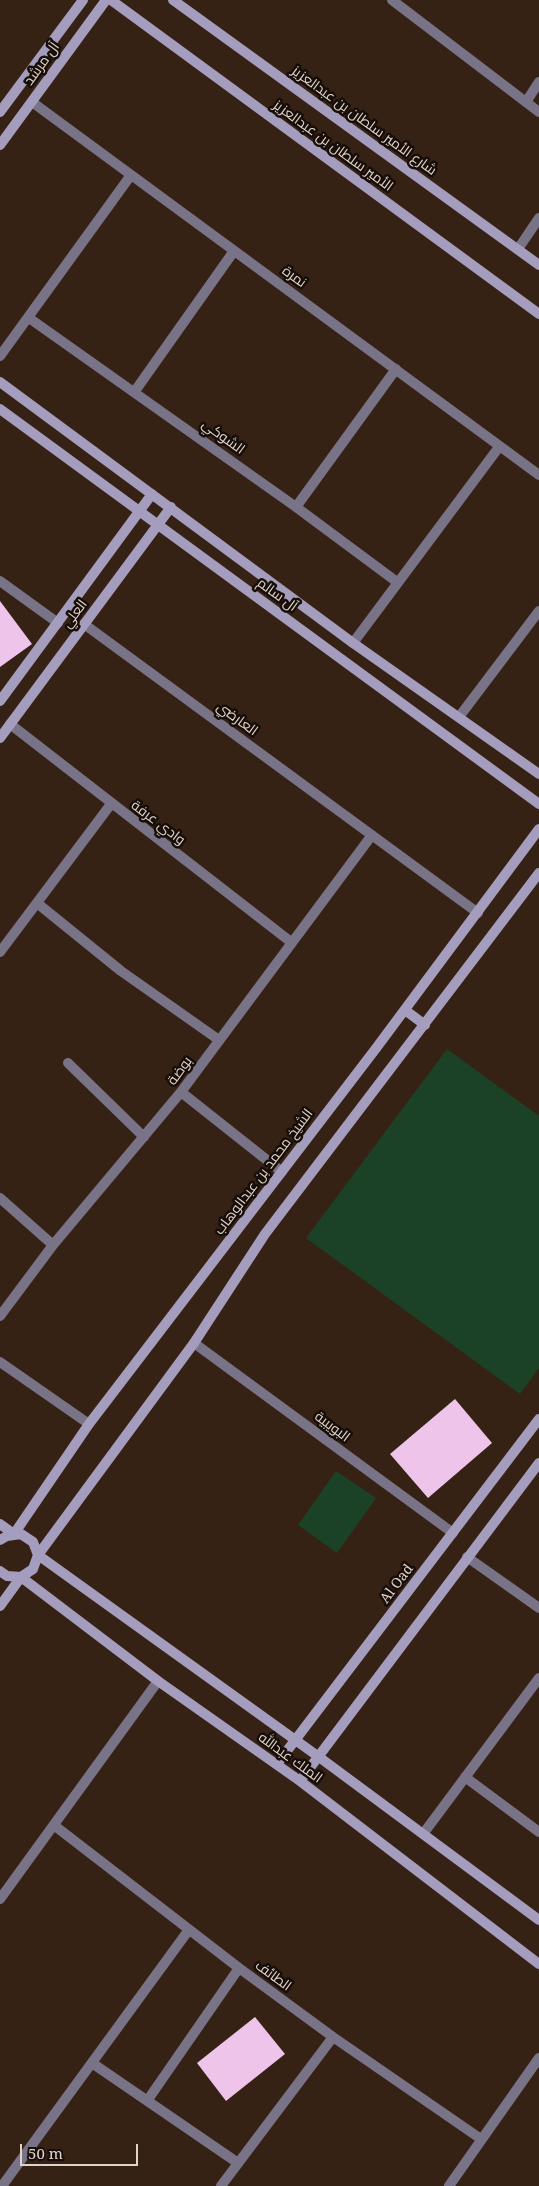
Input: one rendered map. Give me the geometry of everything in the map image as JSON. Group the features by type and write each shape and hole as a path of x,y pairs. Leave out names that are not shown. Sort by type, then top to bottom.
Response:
{"street":[{"name":"آل مرشد","path":"0,112 83,0"},
{"name":"آل مرشد","path":"0,145 106,0"},
{"name":"الأمير سلطان بن عبدالعزيز","path":"111,0 539,314"},
{"name":"شارع الأمير سلطان بن عبدالعزيز","path":"173,0 539,265"},
{"path":"392,0 539,112"},
{"path":"526,102 539,82"},
{"name":"نمرة","path":"32,102 539,475"},
{"path":"0,356 131,176"},
{"path":"518,249 539,218"},
{"path":"135,391 234,251"},
{"name":"الشوكي","path":"29,318 135,391 397,582"},
{"path":"296,507 396,369"},
{"name":"آل سالم","path":"0,382 353,643 539,774"},
{"name":"آل سالم","path":"0,409 539,804"},
{"path":"353,643 499,447"},
{"name":"العلي","path":"0,701 152,494"},
{"name":"العلي","path":"0,738 171,508"},
{"path":"0,581 58,623"},
{"path":"459,717 539,611"},
{"name":"العارضي","path":"84,624 478,912"},
{"name":"وادي عرفة","path":"10,724 291,942"},
{"path":"0,952 111,804"},
{"name":"الشيخ محمد بن عبدالوهاب","path":"14,1534 89,1424 405,1010 539,829"},
{"name":"بوضة","path":"0,1316 53,1245 181,1092 372,835"},
{"path":"0,1606 22,1577 33,1569 38,1555 194,1343 265,1234 539,873"},
{"path":"37,903 121,971 219,1040"},
{"path":"405,1010 425,1025"},
{"path":"68,1063 144,1137"},
{"path":"181,1092 282,1172"},
{"path":"0,1198 53,1245"},
{"name":"البويبية","path":"194,1343 453,1533"},
{"path":"0,1362 89,1424"},
{"name":"Al Oad","path":"277,1764 539,1419"},
{"path":"300,1781 539,1463"},
{"path":"0,1524 14,1534"},
{"path":"0,1540 14,1534"},
{"name":"الملك عبدالله","path":"14,1534 28,1537 37,1548 38,1555 319,1757 539,1920"},
{"path":"468,1557 539,1608"},
{"path":"0,1571 7,1576 22,1577"},
{"name":"الملك عبدالله","path":"22,1577 158,1682 300,1781 539,1964"},
{"path":"423,1834 539,1678"},
{"path":"0,1898 55,1826 158,1682"},
{"path":"466,1777 539,1832"},
{"name":"الطائف","path":"55,1826 188,1931 333,2037 481,2138"},
{"path":"2,2186 188,1931"},
{"path":"147,2101 239,1968"},
{"path":"221,2186 333,2037"},
{"path":"449,2186 539,2058"},
{"path":"92,2063 238,2163"}],"green space":[{"path":"447,1049 539,1116 539,1368 520,1394 306,1238"},
{"path":"336,1471 376,1498 337,1553 298,1525"}],"building":[{"path":"0,601 32,644 0,667"},
{"path":"455,1399 492,1443 428,1498 390,1454"},
{"path":"255,2017 285,2054 226,2101 197,2063"}]}
